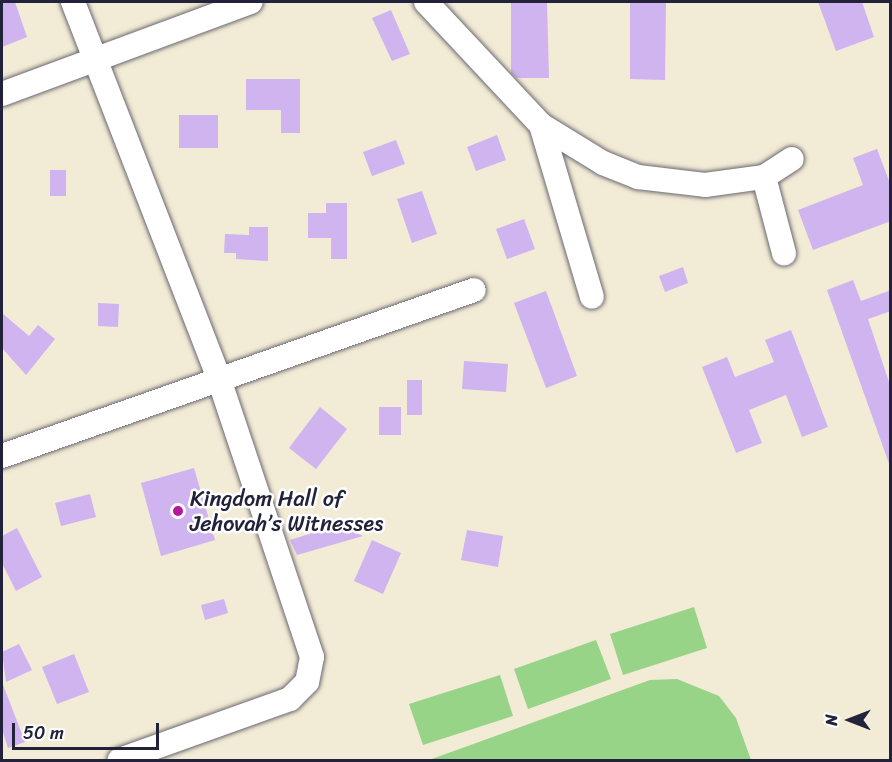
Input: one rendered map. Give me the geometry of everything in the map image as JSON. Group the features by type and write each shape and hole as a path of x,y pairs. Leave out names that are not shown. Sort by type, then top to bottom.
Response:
{"street":[{"path":"73,2 219,379 311,644 308,682 290,699 120,760"},
{"path":"2,94 94,57 251,2"},
{"path":"426,2 541,125 603,163 638,177 705,185 764,177 792,159"},
{"path":"541,125 592,297"},
{"path":"764,177 784,253"},
{"path":"2,456 474,290"}],"green space":[{"path":"694,607 707,648 623,675 610,634"},
{"path":"596,640 611,679 528,709 514,669"},
{"path":"500,675 513,716 423,745 409,704"},
{"path":"677,679 719,696 736,718 751,760 429,760 650,680"}],"building":[{"path":"2,2 15,2 27,37 2,47"},
{"path":"511,2 547,2 549,78 517,78 511,73"},
{"path":"630,2 666,2 665,80 630,79"},
{"path":"818,2 862,2 874,37 836,51"},
{"path":"391,10 410,54 392,61 372,18"},
{"path":"246,79 300,79 300,133 281,133 281,110 246,110"},
{"path":"179,115 218,115 218,148 179,148"},
{"path":"497,135 506,160 476,171 467,147"},
{"path":"396,140 405,164 372,176 363,152"},
{"path":"877,149 891,186 891,221 813,250 798,210 863,185 853,158"},
{"path":"50,170 66,170 66,196 50,196"},
{"path":"422,191 437,234 412,243 397,199"},
{"path":"326,203 347,203 347,259 331,259 331,238 308,238 308,213 326,213"},
{"path":"524,219 535,249 507,259 496,229"},
{"path":"249,227 268,227 268,261 236,259 236,253 224,253 225,234 249,235"},
{"path":"683,267 688,283 665,292 659,276"},
{"path":"853,280 861,301 891,290 891,311 868,319 891,388 891,469 827,290"},
{"path":"546,291 577,376 546,388 514,303"},
{"path":"98,303 119,304 118,327 98,326"},
{"path":"2,313 29,336 38,325 55,339 26,375 2,348"},
{"path":"791,330 828,427 802,437 786,395 749,410 762,443 736,453 702,367 727,357 735,377 774,362 765,340"},
{"path":"464,361 508,364 506,392 462,389"},
{"path":"407,380 422,380 422,415 407,415"},
{"path":"320,407 347,429 316,469 289,448"},
{"path":"379,407 401,407 401,435 379,435"},
{"path":"194,468 215,540 161,556 141,483"},
{"path":"90,494 96,517 61,526 55,503"},
{"path":"338,525 363,536 297,555 290,540"},
{"path":"17,528 42,577 16,591 2,563 2,536"},
{"path":"467,530 503,536 498,567 461,560"},
{"path":"372,540 401,553 383,594 354,581"},
{"path":"224,599 228,613 205,620 201,605"},
{"path":"19,644 32,670 6,682 2,652"},
{"path":"74,654 89,692 57,704 42,667"},
{"path":"2,682 25,742 8,748 2,729"}],"place":[{"name":"Kingdom Hall of Jehovah’s Witnesses","path":"178,511"}]}
